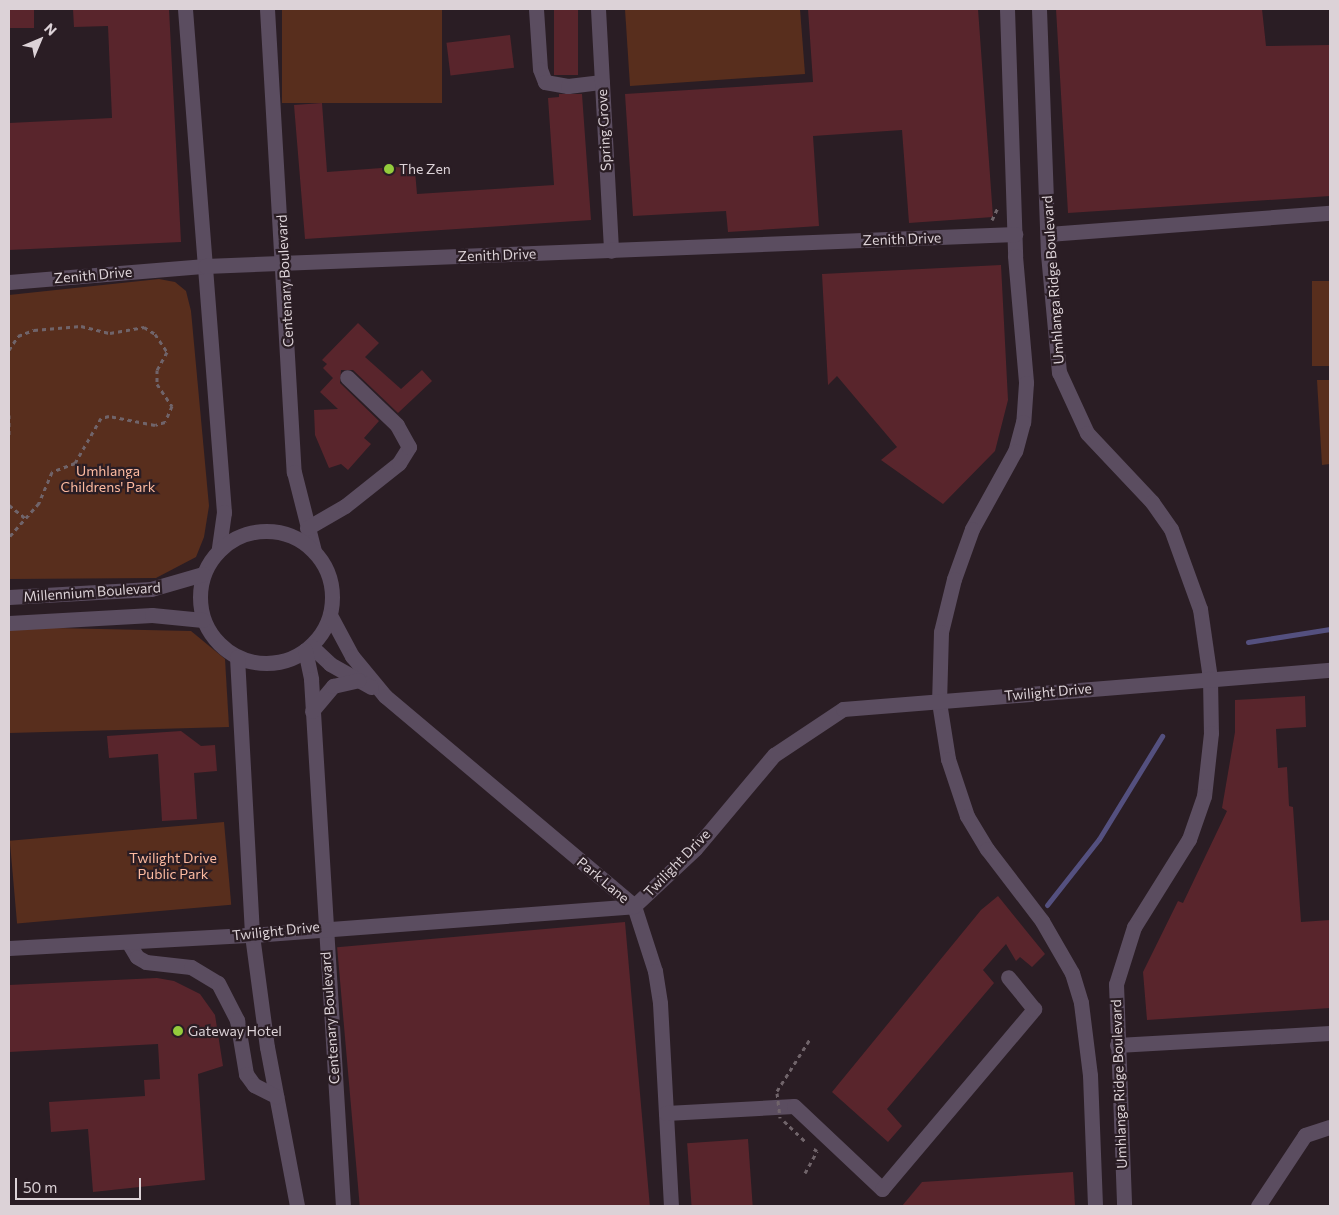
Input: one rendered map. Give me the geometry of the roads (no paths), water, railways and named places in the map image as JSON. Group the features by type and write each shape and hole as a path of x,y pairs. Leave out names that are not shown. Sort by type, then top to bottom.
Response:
{"street":[{"path":"185,9 224,512 219,549"},
{"name":"Centenary Boulevard","path":"267,9 285,264 294,472 314,551"},
{"path":"536,9 540,69 545,82 568,86 602,82"},
{"name":"Spring Grove","path":"598,9 611,251"},
{"name":"Umhlanga Ridge Boulevard","path":"1007,9 1014,234 1026,382 1023,422 1015,451 972,529 954,578 941,632 940,702 948,759 967,816 1060,950 1077,988 1090,1075 1095,1206"},
{"name":"Umhlanga Ridge Boulevard","path":"1039,9 1048,234 1060,372 1087,433 1152,502 1171,529 1200,609 1210,678 1211,732 1204,796 1189,839 1134,926 1124,953 1116,984 1124,1206"},
{"path":"1048,234 1330,213"},
{"name":"Zenith Drive","path":"9,282 205,266 1014,234"},
{"path":"307,528 345,506 399,463 409,447 397,425 347,376"},
{"path":"256,530 277,531 297,538 314,551 327,570 330,585 330,615 308,648 273,663 236,657 211,635 203,620 199,597 202,574 219,549 236,537 256,530"},
{"name":"Millennium Boulevard","path":"9,597 152,589 202,574"},
{"name":"Millennium Boulevard","path":"9,623 152,615 203,620"},
{"name":"Park Lane","path":"330,615 352,656 385,696"},
{"name":"Centenary Boulevard","path":"308,648 343,1206"},
{"name":"Park Lane","path":"308,648 330,664 385,696 634,906 655,971 671,1206"},
{"path":"236,657 252,935 276,1096 297,1206"},
{"name":"Twilight Drive","path":"9,948 252,935 324,926 634,906 694,849 774,755 805,731 843,709 1210,678 1330,670"},
{"path":"312,710 333,686 358,680"},
{"path":"128,942 137,957 146,962 191,967 218,983 236,1020 246,1074 254,1085 276,1096"},
{"path":"666,1113 794,1106 882,1189 1034,1009 1008,977"},
{"path":"1117,1045 1330,1033"},
{"path":"1258,1206 1305,1136 1330,1127"}],"waterway":[{"path":"1248,642 1330,629"},
{"path":"1047,905 1099,839 1162,736"}],"place":[{"name":"The Zen","path":"389,169"},
{"name":"Gateway Hotel","path":"178,1031"}],"park label":[{"name":"Umhlanga Childrens' Park","path":"108,480"},
{"name":"Twilight Drive Public Park","path":"173,866"}]}
